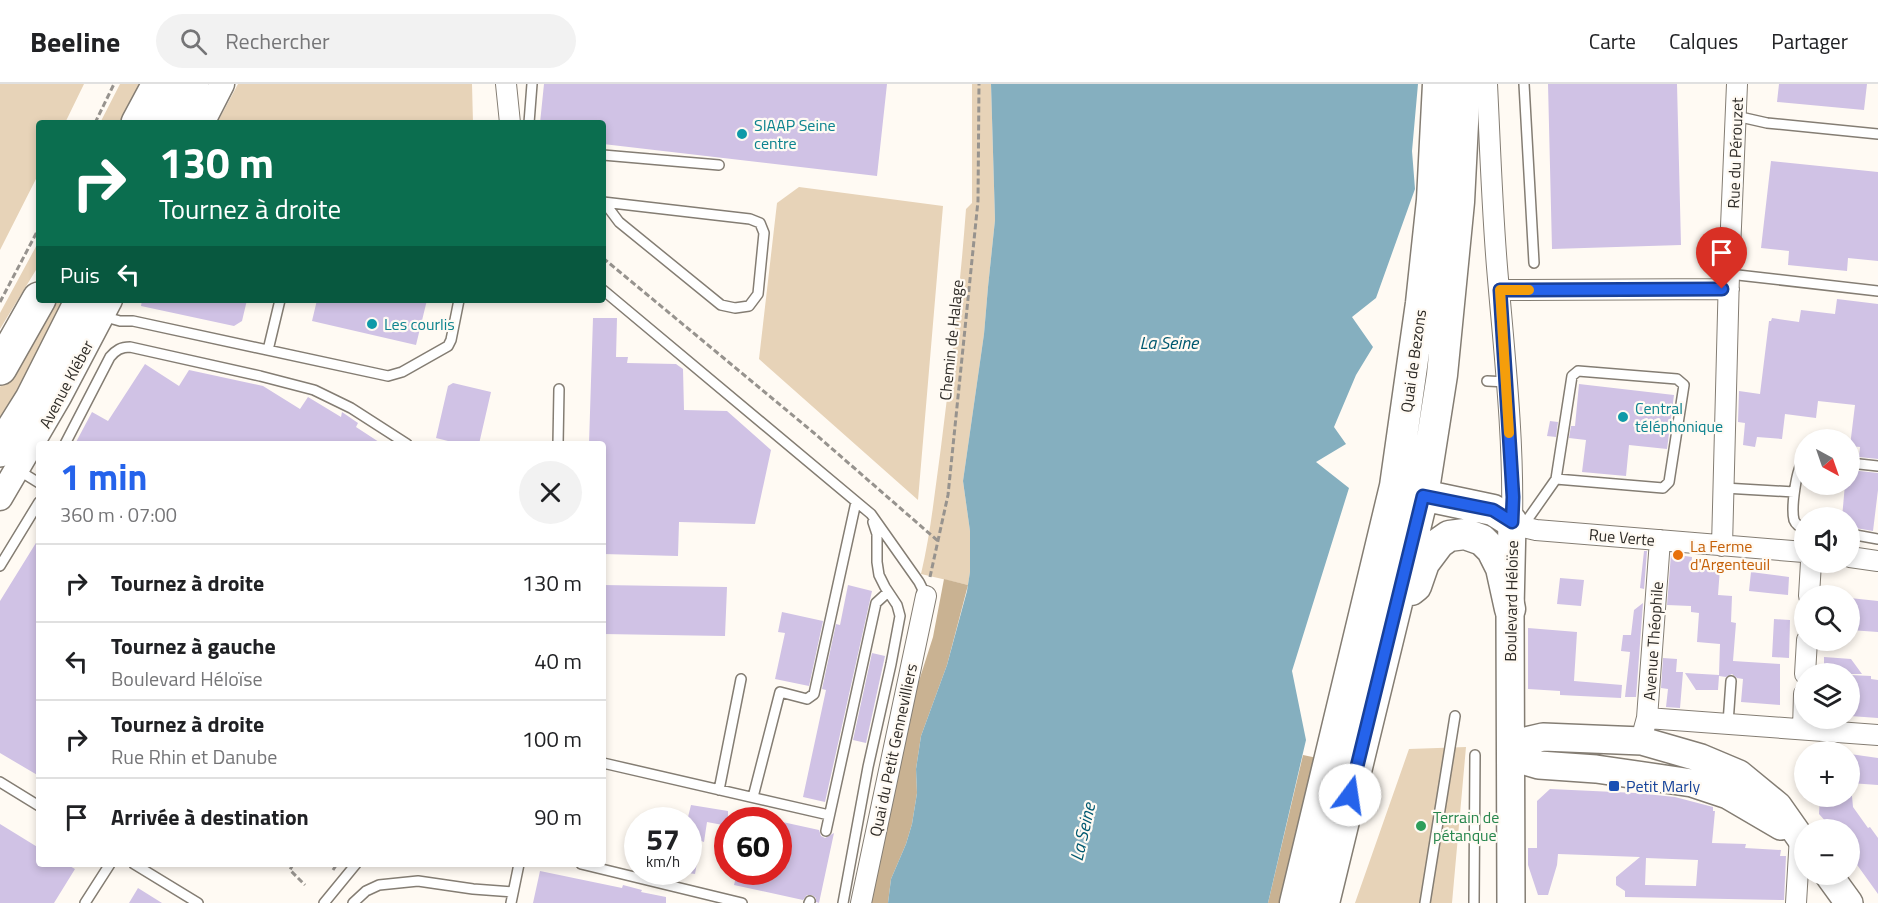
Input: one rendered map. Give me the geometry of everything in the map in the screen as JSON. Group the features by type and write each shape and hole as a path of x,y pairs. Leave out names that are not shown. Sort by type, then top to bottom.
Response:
{"highway":[{"path":"140,120 159,84"},
{"path":"174,120 192,84"},
{"path":"0,368 37,303"},
{"path":"9,460 32,399 98,305"}],"main road":[{"name":"Quai de Bezons","path":"1295,903 1361,634 1398,466 1421,303 1431,211 1438,84"},
{"name":"Quai de Bezons","path":"1324,903 1423,496 1443,363 1459,202 1465,84"},
{"path":"1398,466 1423,496"},
{"path":"1388,519 1400,506 1423,496 1493,510 1517,525"},
{"name":"Boulevard Héloïse","path":"1511,903 1510,609 1517,525"},
{"path":"1399,600 1416,586 1424,563 1439,543 1449,536 1465,534 1482,540 1492,550 1501,568 1510,609"},
{"path":"1596,769 1626,759 1644,729"},
{"path":"1794,828 1778,806 1739,774 1701,758 1644,729 1543,737 1526,741 1511,750 1522,760 1539,765 1596,769 1692,783 1728,795 1794,834"},
{"path":"1836,885 1849,903"}],"street":[{"path":"204,120 222,84"},
{"path":"506,84 510,120"},
{"name":"Boulevard Héloïse","path":"1487,84 1500,290 1497,382 1517,525"},
{"name":"Rue du Pérouzet","path":"1722,546 1737,84"},
{"path":"1500,290 1729,281"},
{"name":"Avenue Kléber","path":"0,498 9,460 59,398 98,305"},
{"name":"Rue Verte","path":"1517,525 1794,551"},
{"name":"Avenue Théophile","path":"1644,729 1660,540"},
{"path":"1860,558 1878,561"},
{"name":"Quai du Petit Gennevilliers","path":"861,903 926,596"},
{"path":"1644,729 1728,723 1794,728"},
{"path":"1803,729 1878,735"},
{"path":"1796,903 1798,885"}],"lane":[{"path":"529,120 532,84"},
{"path":"1524,84 1534,263"},
{"path":"1736,116 1767,123 1878,134"},
{"path":"606,155 719,165"},
{"path":"606,202 750,219 760,223 764,233 758,294 749,306 735,308 721,305 619,222 606,205"},
{"path":"1729,281 1878,291"},
{"path":"606,293 871,514 919,582 926,596"},
{"path":"268,350 279,303"},
{"path":"98,305 120,321 133,321 388,376 402,372 448,346 458,303"},
{"path":"67,441 110,357 123,347 130,347 314,390 351,408 402,441"},
{"path":"1517,525 1556,479 1572,376 1578,371 1677,379 1684,385 1669,482 1663,488 1556,479"},
{"path":"558,441 559,389"},
{"path":"9,460 36,481"},
{"path":"1860,464 1878,466"},
{"path":"1724,488 1794,492"},
{"path":"753,797 780,692 807,699 814,694 856,502"},
{"path":"0,566 36,507"},
{"path":"843,903 868,767 900,616 897,605 882,581 876,562 877,534 871,514"},
{"path":"1860,536 1878,539"},
{"path":"826,831 876,603 888,592"},
{"path":"718,790 741,680"},
{"path":"1728,723 1731,681"},
{"path":"1425,903 1455,716"},
{"path":"1474,903 1475,755"},
{"path":"606,765 829,815"},
{"path":"0,782 36,804"},
{"path":"85,903 108,867"},
{"path":"139,867 198,903"},
{"path":"324,903 354,867"},
{"path":"511,903 518,867"},
{"path":"593,867 742,903"},
{"path":"352,903 366,891 379,885 418,881 513,892"}],"path":[{"path":"96,120 114,84"},
{"name":"Chemin de Halage","path":"926,596 948,495 978,201 979,84"},
{"path":"0,302 36,234"},
{"path":"606,260 814,433 938,541"},
{"path":"292,867 290,870 305,885"}],"shaded area":[{"path":"0,84 84,84 66,120 36,120 36,179 0,250"},
{"path":"120,84 143,84 122,120 102,120"},
{"path":"238,84 472,84 473,120 219,120"},
{"path":"972,84 991,84 995,220 984,334 963,481 970,531 968,585 921,574 945,417 966,209 972,203"},
{"path":"799,187 943,206 918,500 759,359 777,203"},
{"path":"36,247 36,270 0,329 0,313"},
{"path":"51,303 68,303 0,436 0,387"},
{"path":"944,579 968,585 947,665 921,736 916,769 917,793 912,824 891,879 888,903 869,903 910,709 933,637"},
{"name":"Terrain de pétanque","path":"1466,747 1452,903 1355,903 1409,749"},
{"path":"1303,755 1322,759 1286,903 1268,903"}],"water":[{"name":"La Seine","path":"991,84 1418,84 1412,151 1415,189 1376,298 1352,317 1373,347 1356,375 1334,427 1346,444 1316,462 1349,488 1292,671 1306,740 1268,903 888,903 891,879 912,824 917,793 916,769 921,736 947,665 970,572 970,531 963,481 984,334 995,220"}],"building":[{"name":"SIAAP Seine centre","path":"544,84 887,84 877,176 606,144 606,120 540,120"},
{"path":"1548,84 1677,84 1681,245 1552,249"},
{"path":"1779,84 1867,84 1864,110 1777,102"},
{"path":"1771,161 1878,172 1878,261 1848,258 1847,271 1788,265 1789,251 1761,248"},
{"path":"1837,299 1878,304 1878,459 1860,457 1860,429 1852,429 1855,405 1818,401 1816,418 1785,414 1782,439 1757,437 1755,447 1743,445 1745,423 1738,422 1739,391 1760,394 1769,321 1772,318 1799,322 1801,310 1835,314"},
{"path":"142,303 246,303 242,321 234,326 141,306"},
{"name":"Les courlis","path":"316,303 426,303 416,345 312,321"},
{"path":"593,318 617,318 616,357 628,357 627,363 676,364 683,369 684,410 727,411 771,450 755,524 679,522 678,556 606,554 606,441 589,441"},
{"path":"145,364 179,386 189,370 263,386 300,409 308,397 341,417 342,412 358,423 356,427 377,441 77,441 92,412 108,421"},
{"path":"453,383 491,392 480,441 448,441 436,438 448,386"},
{"name":"Central téléphonique","path":"1579,384 1674,395 1667,449 1629,445 1626,476 1582,472 1586,440 1569,438 1571,426 1575,426"},
{"path":"1550,421 1558,422 1556,437 1547,436"},
{"path":"1860,471 1878,473 1873,531 1860,529 1860,507 1843,507 1844,495 1860,495"},
{"path":"36,543 36,774 0,753 0,601"},
{"path":"1644,551 1647,551 1644,589 1640,588"},
{"path":"1671,554 1692,557 1691,567 1720,568 1718,595 1732,596 1731,622 1736,623 1733,661 1780,664 1780,705 1741,702 1743,679 1732,674 1726,677 1719,676 1718,690 1696,690 1685,673 1719,675 1720,644 1697,642 1699,613 1691,612 1691,606 1667,605"},
{"path":"1751,572 1789,577 1788,595 1749,591"},
{"path":"1560,578 1584,580 1581,606 1557,604"},
{"path":"606,585 727,587 725,636 606,634"},
{"path":"848,585 872,591 825,802 803,797 826,690 822,689 836,624 840,625"},
{"path":"1860,599 1878,601 1878,632 1860,631"},
{"path":"1643,603 1636,697 1625,697 1630,652 1621,651 1623,635 1631,635 1634,610"},
{"path":"782,612 823,621 809,686 775,679 785,633 778,632"},
{"path":"1774,619 1790,620 1789,658 1772,657"},
{"path":"1528,628 1577,632 1574,681 1622,685 1621,698 1560,695 1560,691 1528,689"},
{"path":"872,653 885,656 866,743 853,740"},
{"path":"1824,657 1851,659 1854,663 1824,663"},
{"path":"1663,658 1677,659 1676,672 1683,672 1680,708 1666,707 1668,689 1661,688"},
{"path":"1860,675 1871,676 1871,679 1878,680 1878,718 1860,717"},
{"path":"1860,755 1878,758 1878,785 1860,784"},
{"path":"1550,789 1675,797 1713,807 1715,811 1712,843 1746,844 1745,848 1781,850 1780,856 1786,856 1784,900 1625,897 1625,891 1616,885 1616,877 1640,857 1558,854 1548,895 1538,895 1528,865 1528,848 1537,848 1537,801","holes":["1646,858 1698,860 1696,886 1645,885"]},
{"path":"691,805 714,809 714,823 707,822 704,842 702,841 702,807 690,807"},
{"path":"1819,807 1853,807 1868,828 1870,827 1878,838 1878,894 1860,869 1860,819 1823,819 1819,814"},
{"path":"0,824 36,846 36,867 71,867 75,869 54,903 0,903"},
{"path":"792,824 819,830 821,836 825,838 834,833 819,903 812,895 807,895 803,900 734,885 792,885"},
{"path":"540,871 622,888 623,885 642,890 641,892 666,897 666,903 533,903"},
{"path":"138,888 162,903 129,903"}],"slow traffic":[{"path":"1509,433 1500,290 1529,290"}],"place":[{"name":"SIAAP Seine centre","path":"742,134"},
{"name":"Les courlis","path":"372,324"},
{"name":"Central téléphonique","path":"1623,417"},
{"name":"La Ferme d'Argenteuil","path":"1678,555"},
{"name":"Petit Marly","path":"1614,786"},
{"name":"Terrain de pétanque","path":"1421,826"}],"route":[{"path":"1350,795 1423,496 1493,510 1512,522 1513,497 1500,290 1722,289"}]}
